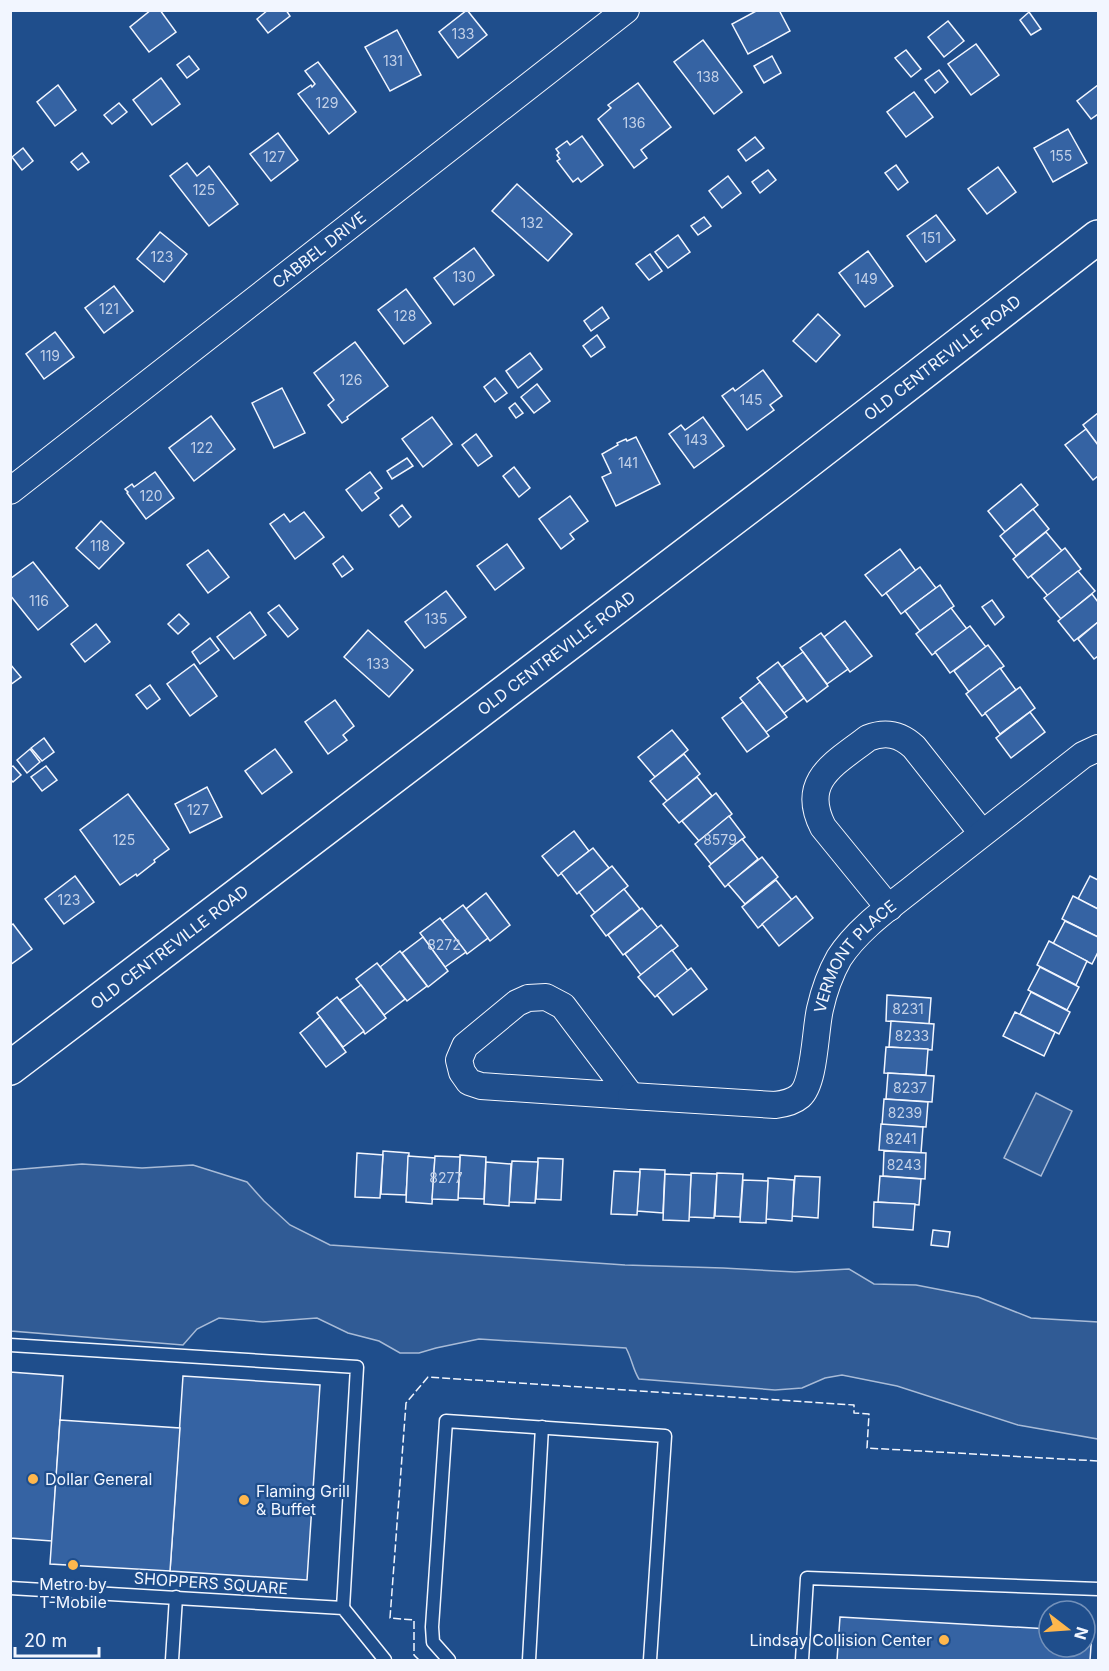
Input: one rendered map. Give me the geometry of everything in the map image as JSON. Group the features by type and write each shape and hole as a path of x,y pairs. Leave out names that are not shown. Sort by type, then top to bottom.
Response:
{"street":[{"name":"CABBEL DRIVE","path":"10,491 626,10"},
{"name":"OLD CENTREVILLE ROAD","path":"10,1068 780,483 1098,237"},
{"path":"889,908 824,827 817,815 816,791 825,772 868,738 876,735 894,735 905,739 914,747 982,833"},
{"name":"VERMONT PLACE","path":"630,1096 563,1006 546,997 528,998 517,1004 465,1046 459,1060 465,1077 470,1082 481,1086 630,1096 775,1105 787,1103 801,1096 809,1083 826,986 839,959 854,939 982,833 1083,755 1098,748"}],"lane":[{"path":"10,1345 357,1367 343,1608 385,1660"},
{"path":"449,1660 433,1642 432,1627 446,1421 665,1436 650,1660"},
{"path":"529,1660 542,1427"},
{"path":"802,1660 807,1578 1098,1589"},
{"name":"SHOPPERS SQUARE","path":"10,1588 343,1608"},
{"path":"172,1660 176,1597"}],"shaded area":[{"path":"1036,1093 1072,1111 1041,1176 1004,1158"},
{"path":"82,1164 142,1168 193,1165 247,1182 290,1225 330,1245 625,1265 795,1272 849,1269 874,1284 916,1285 978,1297 1031,1318 1098,1322 1098,1439 1018,1425 897,1386 842,1375 825,1378 802,1388 775,1390 639,1379 626,1348 479,1339 419,1353 400,1353 379,1341 348,1333 317,1318 263,1322 219,1318 197,1329 183,1345 11,1331 11,1170"}],"building":[{"path":"151,10 160,10 176,32 149,52 130,27"},
{"path":"268,10 286,10 290,16 268,33 257,19"},
{"path":"467,10 487,35 458,58 439,32"},
{"path":"758,10 779,10 790,31 748,54 732,24"},
{"path":"1029,12 1041,29 1031,35 1020,20"},
{"path":"948,21 964,41 944,57 928,37"},
{"path":"397,30 421,75 390,91 365,47"},
{"path":"703,40 742,92 714,114 674,62"},
{"path":"976,44 999,75 971,95 948,64"},
{"path":"906,50 921,69 911,77 895,58"},
{"path":"189,56 199,69 187,78 177,65"},
{"path":"772,56 781,73 764,83 754,66"},
{"path":"318,62 356,112 329,134 298,94 315,84 305,71"},
{"path":"939,70 948,82 935,93 925,80"},
{"path":"161,78 180,104 152,125 133,100"},
{"path":"638,83 671,127 641,150 647,158 634,168 598,119 611,108 608,105"},
{"path":"58,85 76,110 55,126 37,102"},
{"path":"1098,85 1098,114 1091,119 1077,101"},
{"path":"914,92 933,117 906,137 887,112"},
{"path":"119,103 127,112 112,124 104,115"},
{"path":"1068,129 1087,163 1053,182 1034,148"},
{"path":"278,133 298,160 271,181 250,154"},
{"path":"582,136 603,165 581,182 578,178 573,182 557,161 560,159 556,149 567,141 570,145"},
{"path":"755,137 764,148 746,161 738,150"},
{"path":"23,148 33,161 22,170 12,157"},
{"path":"82,153 89,162 78,170 71,162"},
{"path":"187,163 197,176 209,166 238,204 209,226 170,176"},
{"path":"896,165 908,182 898,190 885,173"},
{"path":"998,167 1016,192 987,214 968,189"},
{"path":"768,170 776,180 760,193 752,182"},
{"path":"728,176 741,193 722,208 709,191"},
{"path":"517,184 572,234 548,261 492,211"},
{"path":"936,215 955,240 926,262 907,236"},
{"path":"704,217 711,226 698,235 691,226"},
{"path":"160,232 187,254 164,282 137,259"},
{"path":"678,235 690,252 668,268 655,252"},
{"path":"474,248 494,275 454,305 434,278"},
{"path":"868,251 893,286 865,307 839,273"},
{"path":"650,254 662,271 649,280 636,264"},
{"path":"114,286 133,311 104,333 85,308"},
{"path":"406,289 431,323 404,344 378,310"},
{"path":"602,307 609,318 591,331 584,321"},
{"path":"818,314 840,335 816,362 793,341"},
{"path":"55,332 74,357 44,379 26,354"},
{"path":"597,335 605,347 591,357 583,346"},
{"path":"355,342 388,386 342,423 328,405 334,400 314,373"},
{"path":"530,353 542,369 518,388 506,371"},
{"path":"763,370 782,396 770,405 774,410 747,430 722,396 733,388 735,391"},
{"path":"495,378 507,393 495,402 484,387"},
{"path":"537,384 550,401 534,413 521,397"},
{"path":"282,388 305,433 274,448 252,403"},
{"path":"515,403 523,413 516,418 509,408"},
{"path":"1098,413 1098,445 1083,425"},
{"path":"211,416 235,449 194,481 169,448"},
{"path":"432,417 452,444 423,467 402,439"},
{"path":"703,417 724,446 694,468 669,434 681,425 685,430"},
{"path":"1086,429 1098,445 1098,476 1093,480 1065,445"},
{"path":"476,434 492,456 478,466 462,445"},
{"path":"636,437 660,484 616,506 602,477 611,473 602,454 618,445 617,443"},
{"path":"407,458 413,466 392,479 387,471"},
{"path":"514,467 530,488 519,497 503,476"},
{"path":"155,472 174,498 146,519 125,489 132,484 134,487"},
{"path":"370,472 382,488 375,493 379,498 362,511 346,490"},
{"path":"1021,484 1038,505 1005,532 988,511"},
{"path":"570,496 588,521 570,534 574,539 561,549 539,519"},
{"path":"402,505 411,517 399,527 390,515"},
{"path":"1033,509 1049,529 1016,556 1000,536"},
{"path":"304,512 324,537 295,559 270,524 284,514 290,522"},
{"path":"101,521 124,543 99,569 76,548"},
{"path":"1046,532 1062,551 1028,578 1013,559"},
{"path":"507,544 524,568 495,590 477,566"},
{"path":"1065,548 1081,569 1048,596 1031,576"},
{"path":"900,549 916,571 882,596 865,575"},
{"path":"208,550 229,577 208,593 187,565"},
{"path":"343,556 353,569 342,577 333,564"},
{"path":"33,562 68,606 38,630 10,595 10,579"},
{"path":"920,567 936,588 901,614 886,593"},
{"path":"1078,571 1095,591 1061,619 1044,598"},
{"path":"940,585 954,606 920,631 905,611"},
{"path":"446,591 466,617 425,648 405,622"},
{"path":"1092,594 1098,602 1098,622 1074,641 1058,621"},
{"path":"992,600 1004,617 995,625 982,607"},
{"path":"279,605 298,629 288,637 268,613"},
{"path":"951,608 967,629 932,655 916,634"},
{"path":"250,612 266,635 234,659 217,637"},
{"path":"179,614 189,624 178,634 168,624"},
{"path":"845,621 872,656 850,672 824,637"},
{"path":"1098,622 1098,656 1094,659 1078,639"},
{"path":"96,624 110,642 85,662 71,644"},
{"path":"970,626 986,647 950,673 935,652"},
{"path":"368,630 413,670 389,697 344,657"},
{"path":"821,633 848,669 827,684 800,648"},
{"path":"210,638 219,650 200,664 192,652"},
{"path":"988,645 1004,666 969,692 954,671"},
{"path":"803,652 828,686 807,702 782,667"},
{"path":"778,662 804,698 784,713 757,678"},
{"path":"10,664 21,677 10,685"},
{"path":"194,664 217,696 190,716 167,684"},
{"path":"1000,668 1016,690 982,716 966,694"},
{"path":"760,682 787,717 766,732 740,698"},
{"path":"150,685 160,699 147,709 136,695"},
{"path":"1020,687 1035,708 1000,734 985,713"},
{"path":"335,700 354,726 343,735 347,740 328,754 305,722"},
{"path":"743,702 769,736 747,752 722,718"},
{"path":"1030,712 1045,732 1011,758 996,738"},
{"path":"672,730 688,750 655,777 638,757"},
{"path":"44,738 54,752 42,761 31,748"},
{"path":"30,749 40,762 27,773 17,760"},
{"path":"275,749 292,772 262,794 245,771"},
{"path":"684,754 700,774 667,801 650,781"},
{"path":"13,766 21,775 13,782 10,779 10,767"},
{"path":"46,766 57,780 42,791 31,777"},
{"path":"697,777 712,796 679,823 663,804"},
{"path":"207,787 222,817 190,833 175,804"},
{"path":"716,793 732,814 699,841 682,821"},
{"path":"128,794 169,849 137,876 136,874 120,885 80,830"},
{"path":"729,816 745,837 711,864 695,844"},
{"path":"574,831 589,851 558,876 542,856"},
{"path":"742,839 758,859 725,887 709,866"},
{"path":"593,848 609,868 577,894 561,873"},
{"path":"762,857 778,877 745,904 728,884"},
{"path":"612,866 628,886 595,913 579,892"},
{"path":"75,876 94,902 64,924 45,899"},
{"path":"1090,876 1098,880 1098,909 1078,899"},
{"path":"776,880 792,900 758,928 742,907"},
{"path":"624,889 640,909 606,936 591,916"},
{"path":"486,893 510,925 490,941 466,909"},
{"path":"796,896 813,918 779,946 762,924"},
{"path":"1073,896 1098,909 1098,937 1062,919"},
{"path":"463,905 488,938 467,954 442,921"},
{"path":"642,908 658,928 623,955 608,935"},
{"path":"440,918 466,952 445,967 420,933"},
{"path":"1065,921 1098,937 1098,952 1092,964 1053,944"},
{"path":"13,924 32,949 10,965 10,926"},
{"path":"661,925 678,946 641,975 625,954"},
{"path":"423,937 448,971 428,987 402,953"},
{"path":"1049,941 1087,961 1076,985 1037,965"},
{"path":"672,950 688,971 655,997 638,977"},
{"path":"400,951 427,986 407,1001 380,967"},
{"path":"377,963 405,999 384,1015 356,979"},
{"path":"1040,967 1079,987 1067,1010 1028,990"},
{"path":"691,968 707,989 673,1015 657,995"},
{"path":"361,985 386,1018 365,1034 340,1000"},
{"path":"1031,992 1070,1012 1059,1034 1020,1014"},
{"path":"887,995 931,998 929,1024 886,1021"},
{"path":"337,997 364,1031 343,1047 317,1013"},
{"path":"1015,1012 1055,1032 1044,1056 1003,1036"},
{"path":"320,1017 346,1052 326,1067 300,1033"},
{"path":"891,1021 934,1024 932,1050 889,1047"},
{"path":"886,1047 928,1049 926,1075 884,1073"},
{"path":"888,1073 934,1076 932,1102 886,1099"},
{"path":"884,1099 928,1102 926,1127 882,1125"},
{"path":"881,1124 923,1127 921,1153 879,1150"},
{"path":"383,1151 409,1153 406,1195 381,1194"},
{"path":"884,1151 926,1153 925,1179 883,1176"},
{"path":"357,1153 383,1155 380,1198 355,1197"},
{"path":"460,1155 486,1157 484,1199 458,1198"},
{"path":"408,1156 435,1158 432,1204 406,1202"},
{"path":"435,1156 460,1157 458,1200 432,1199"},
{"path":"538,1158 563,1159 561,1200 536,1199"},
{"path":"512,1161 538,1162 535,1203 509,1202"},
{"path":"486,1162 511,1164 509,1206 484,1204"},
{"path":"640,1169 665,1170 663,1213 637,1211"},
{"path":"614,1171 640,1172 637,1215 611,1214"},
{"path":"691,1173 717,1174 714,1218 689,1217"},
{"path":"717,1173 743,1174 740,1217 715,1216"},
{"path":"665,1174 691,1175 689,1221 663,1220"},
{"path":"795,1176 820,1177 818,1218 792,1216"},
{"path":"880,1176 921,1179 919,1205 878,1202"},
{"path":"768,1178 794,1180 792,1221 766,1219"},
{"path":"743,1180 768,1181 766,1223 740,1222"},
{"path":"874,1202 915,1204 913,1230 873,1227"},
{"path":"933,1230 950,1232 948,1247 931,1245"},
{"name":"Dollar General","path":"10,1372 63,1376 52,1541 10,1538"},
{"name":"Flaming Grill & Buffet","path":"183,1376 320,1385 307,1580 170,1571"},
{"path":"60,1420 180,1428 170,1571 50,1564"},
{"name":"Lindsay Collision Center","path":"840,1617 1037,1628 1037,1659 1090,1659 1090,1660 837,1660"}],"fence":[{"path":"419,1660 414,1655 414,1620 390,1618 406,1403 428,1377 854,1405 854,1413 869,1414 867,1448 1098,1461"}],"place":[{"name":"Dollar General","path":"33,1479"},
{"name":"Flaming Grill & Buffet","path":"244,1500"},
{"name":"Metro by T-Mobile","path":"73,1565"},
{"name":"Lindsay Collision Center","path":"944,1640"}]}
